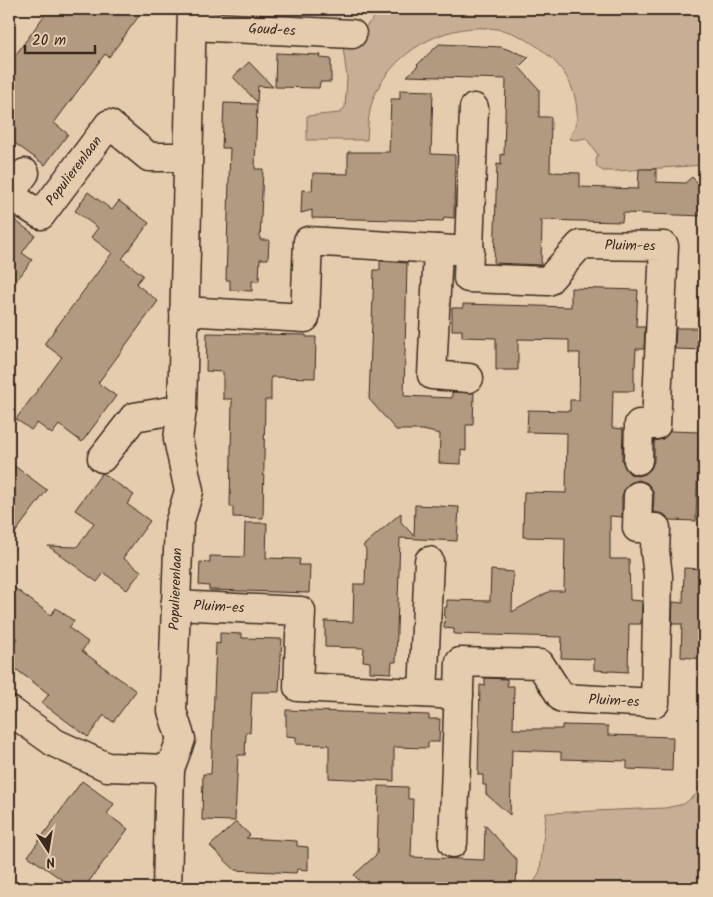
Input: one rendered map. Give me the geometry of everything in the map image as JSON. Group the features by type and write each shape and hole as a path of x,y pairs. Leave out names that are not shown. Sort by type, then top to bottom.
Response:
{"street":[{"name":"Goud-es","path":"192,17 352,34"},
{"name":"Populierenlaan","path":"167,888 170,769 181,738 172,711 179,524 189,491 178,439 182,409 192,17"},
{"name":"Pluim-es","path":"474,108 468,278 548,280 580,245 664,246 656,425 639,424 638,460"},
{"name":"Populierenlaan","path":"24,173 9,195 41,215 109,124 149,157 188,157"},
{"path":"184,311 305,318 308,241 470,251"},
{"path":"438,249 432,375 469,378"},
{"path":"102,458 134,417 182,409"},
{"name":"Pluim-es","path":"453,843 460,662 540,664 562,698 654,703 658,576 655,551 656,528 637,528 638,496"},
{"path":"423,693 429,561"},
{"name":"Pluim-es","path":"175,605 301,611 298,687 459,695"},
{"path":"9,710 55,743 107,767 170,769"}],"shaded area":[{"path":"381,9 704,9 704,165 603,171 597,167 596,160 598,155 586,138 569,139 575,126 577,109 570,84 562,69 550,57 526,39 497,29 462,29 445,34 428,40 400,60 388,73 375,94 369,113 367,140 307,140 307,116 340,113 345,107 347,78 342,39 362,26 365,27"},
{"path":"704,788 704,888 531,888 540,871 546,813 665,808 684,804"}],"building":[{"path":"49,9 144,9 109,57 105,54 54,123 68,134 45,165 9,139 9,64"},
{"path":"439,44 501,47 529,57 519,67 539,89 539,117 551,117 550,172 580,173 580,187 638,189 639,169 656,169 656,182 685,183 692,177 704,189 704,216 623,213 622,222 539,220 542,222 541,265 494,263 497,164 501,165 501,154 504,155 506,79 407,76"},
{"path":"276,53 321,55 320,58 331,59 331,82 320,82 319,88 275,87"},
{"path":"249,62 273,87 258,86 257,102 233,77"},
{"path":"400,90 433,91 431,154 455,155 454,218 444,217 443,221 312,218 312,210 301,213 302,190 312,191 313,173 348,174 348,152 389,152 391,99 400,99"},
{"path":"224,103 257,104 255,169 263,169 260,240 269,240 268,259 260,259 259,281 252,281 252,291 230,290 230,280 226,280 230,148 222,148"},
{"path":"88,192 112,210 119,201 149,223 122,259 143,275 136,284 158,301 98,383 116,396 82,442 59,425 52,434 37,423 31,430 16,419 62,357 44,344 112,253 91,237 98,228 75,211"},
{"path":"9,216 35,235 22,253 32,260 9,291"},
{"path":"380,261 407,263 404,396 452,398 452,392 474,393 473,425 466,425 466,451 461,450 461,464 439,463 440,434 423,430 396,430 369,399 374,270 380,270"},
{"path":"571,288 638,290 636,327 645,327 644,349 636,349 634,391 613,391 612,428 623,429 622,460 630,474 637,476 645,474 651,469 654,461 654,441 663,439 670,431 699,432 696,521 670,520 664,514 653,512 654,496 652,489 647,483 639,480 630,483 625,488 622,496 622,517 610,516 610,559 629,559 630,600 642,601 641,624 629,624 628,672 594,670 594,659 561,658 562,637 454,634 454,629 444,628 447,600 490,601 491,570 513,572 512,612 550,591 564,591 565,538 523,537 524,492 566,493 567,433 527,432 528,410 570,411 570,400 579,400 580,353 569,353 569,340 518,339 518,370 496,370 496,338 462,337 462,330 452,330 452,308 463,308 463,304 571,307"},
{"path":"676,328 704,328 704,350 675,349"},
{"path":"207,333 306,335 306,337 316,337 315,378 271,377 271,400 265,400 263,518 233,517 233,507 230,507 232,399 223,399 223,372 206,371"},
{"path":"9,462 47,490 9,541"},
{"path":"102,473 134,495 127,504 150,521 123,558 141,571 127,590 104,573 97,582 48,546 77,547 94,523 75,510"},
{"path":"415,505 459,507 457,541 400,538 396,662 392,662 391,673 370,672 370,662 363,661 364,648 325,647 325,621 353,622 354,584 365,584 366,550 363,546 401,513 401,522 414,536"},
{"path":"245,523 267,523 266,558 300,559 299,565 310,565 309,593 209,590 209,586 199,585 200,562 210,563 210,556 244,557"},
{"path":"684,568 704,569 704,659 681,657 682,624 672,624 673,602 683,603"},
{"path":"9,584 51,615 56,608 74,621 69,628 88,642 82,651 136,691 113,722 104,715 88,737 42,703 49,694 9,664 9,652 18,639 9,632"},
{"path":"220,633 242,634 242,638 282,639 279,692 252,692 250,733 246,732 245,755 238,755 235,821 202,820 203,774 211,774 216,643 220,644"},
{"path":"485,678 507,679 507,686 514,686 513,729 562,729 562,725 608,726 608,735 673,737 672,771 627,769 627,761 561,759 561,752 512,750 510,815 486,794 486,785 483,785 483,775 478,775 480,685 485,686"},
{"path":"286,710 429,715 429,719 440,719 439,742 428,742 428,748 394,747 394,781 329,778 329,745 296,744 296,737 286,736"},
{"path":"82,781 114,804 107,814 128,829 84,888 74,888 28,856"},
{"path":"379,786 408,787 408,799 413,799 411,857 484,860 485,825 517,860 516,888 366,888 354,875 377,854"},
{"path":"236,822 250,835 246,838 297,841 297,846 308,847 308,870 297,869 296,873 235,870 210,846"}]}
